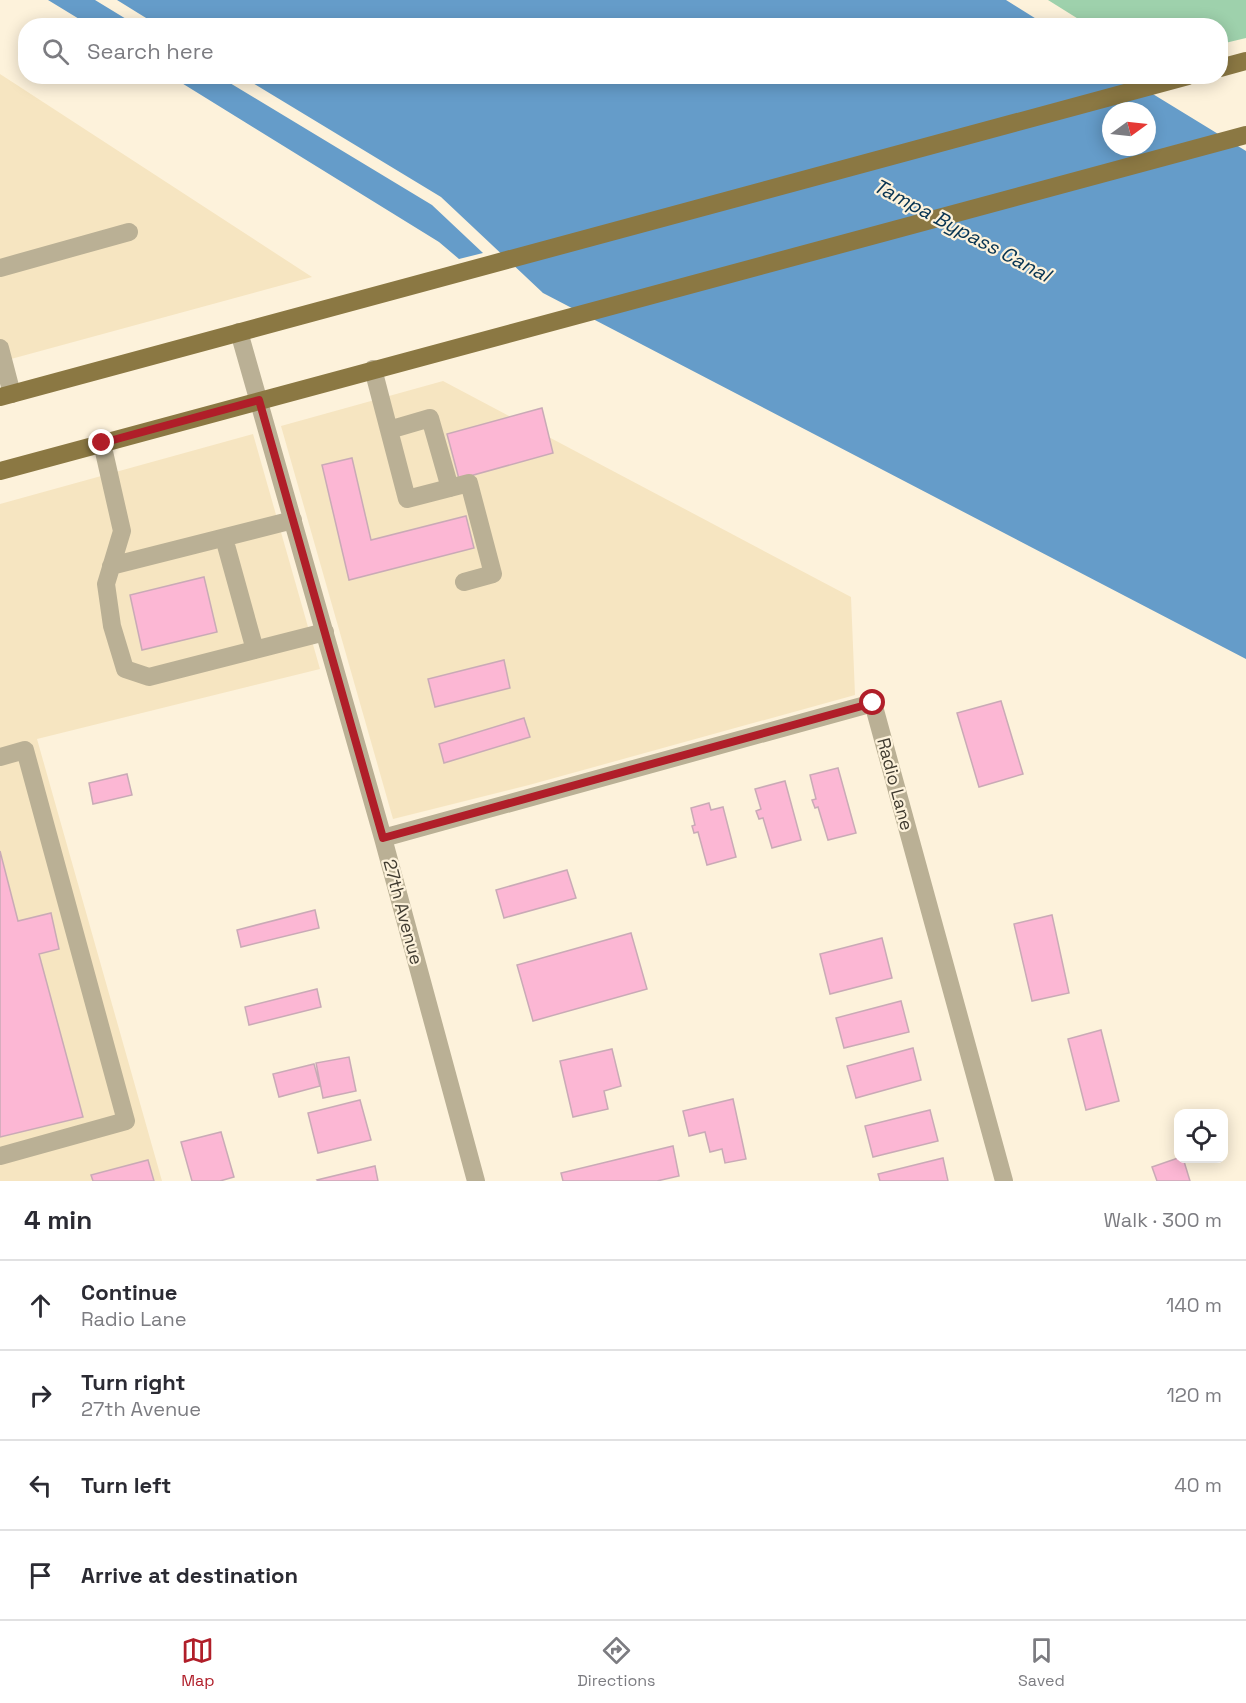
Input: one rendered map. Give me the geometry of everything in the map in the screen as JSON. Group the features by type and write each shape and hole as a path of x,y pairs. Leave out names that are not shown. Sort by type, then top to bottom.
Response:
{"main road":[{"path":"1228,66 1246,61"},
{"path":"6,395 1158,84"},
{"path":"0,471 1246,135"}],"street":[{"path":"0,268 129,232"},
{"name":"27th Avenue","path":"240,332 383,838 476,1181"},
{"path":"0,348 6,395"},
{"path":"374,369 407,499 469,483 493,574 464,582"},
{"path":"389,430 430,418 450,488"},
{"path":"102,443 122,531 106,584 112,627 124,669 149,677 325,632"},
{"path":"111,566 293,520"},
{"path":"224,538 255,650"},
{"name":"Radio Lane","path":"383,838 873,703 1005,1181"},
{"path":"0,757 25,750 126,1121 0,1156"}],"shaded area":[{"path":"0,74 312,277 0,362"},
{"path":"443,381 851,597 855,695 529,785 393,819 281,426"},
{"path":"253,434 320,669 37,739 162,1181 0,1181 0,504"}],"green space":[{"path":"1048,0 1246,0 1246,38 1228,42 1228,18 1077,18"}],"water":[{"path":"48,0 95,0 125,18 78,18"},
{"path":"117,0 1006,0 1035,18 146,18"},
{"path":"183,84 232,84 432,205 483,253 459,259 439,242"},
{"name":"Tampa Bypass Canal","path":"255,84 1136,84 1246,151 1246,659 543,293 441,197"}],"building":[{"path":"542,408 553,453 459,479 447,434"},
{"path":"352,458 371,540 466,516 474,548 349,580 322,465"},
{"path":"204,577 217,632 142,650 130,595"},
{"path":"504,660 510,688 435,707 428,679"},
{"path":"1001,701 1023,774 979,787 957,713"},
{"path":"524,718 530,737 444,763 439,744"},
{"path":"838,768 856,833 828,840 818,807 815,808 812,800 816,799 810,775"},
{"path":"127,774 132,795 93,804 89,783"},
{"path":"785,781 801,840 772,848 763,818 759,819 756,811 761,809 755,789"},
{"path":"709,803 711,810 723,807 736,857 707,865 698,832 694,833 692,826 695,825 691,808"},
{"path":"0,851 18,921 51,913 59,949 39,954 83,1117 0,1137"},
{"path":"567,870 576,898 504,918 496,890"},
{"path":"315,910 319,928 241,947 237,930"},
{"path":"1052,915 1069,993 1032,1001 1014,924"},
{"path":"631,933 647,989 533,1021 517,965"},
{"path":"882,938 892,978 830,994 820,954"},
{"path":"317,989 321,1007 249,1025 245,1007"},
{"path":"901,1001 909,1032 844,1048 836,1018"},
{"path":"1101,1030 1119,1101 1086,1110 1068,1039"},
{"path":"913,1048 921,1080 856,1098 847,1066"},
{"path":"612,1049 621,1086 604,1091 608,1109 573,1117 560,1061"},
{"path":"349,1057 356,1091 323,1098 316,1063"},
{"path":"314,1064 320,1086 279,1097 273,1074"},
{"path":"733,1099 746,1159 725,1163 722,1149 710,1152 705,1132 689,1136 683,1111"},
{"path":"360,1100 371,1140 318,1153 308,1113"},
{"path":"930,1110 938,1141 873,1157 865,1126"},
{"path":"221,1132 234,1177 220,1181 192,1181 181,1142"},
{"path":"673,1146 679,1176 657,1181 563,1181 561,1173"},
{"path":"943,1158 948,1181 880,1181 878,1174"},
{"path":"1174,1159 1174,1163 1185,1163 1190,1181 1157,1181 1152,1167"},
{"path":"148,1160 154,1181 93,1181 91,1175"},
{"path":"375,1166 378,1181 317,1180"}],"route":[{"path":"102,443 259,400 383,838 873,703"}]}
